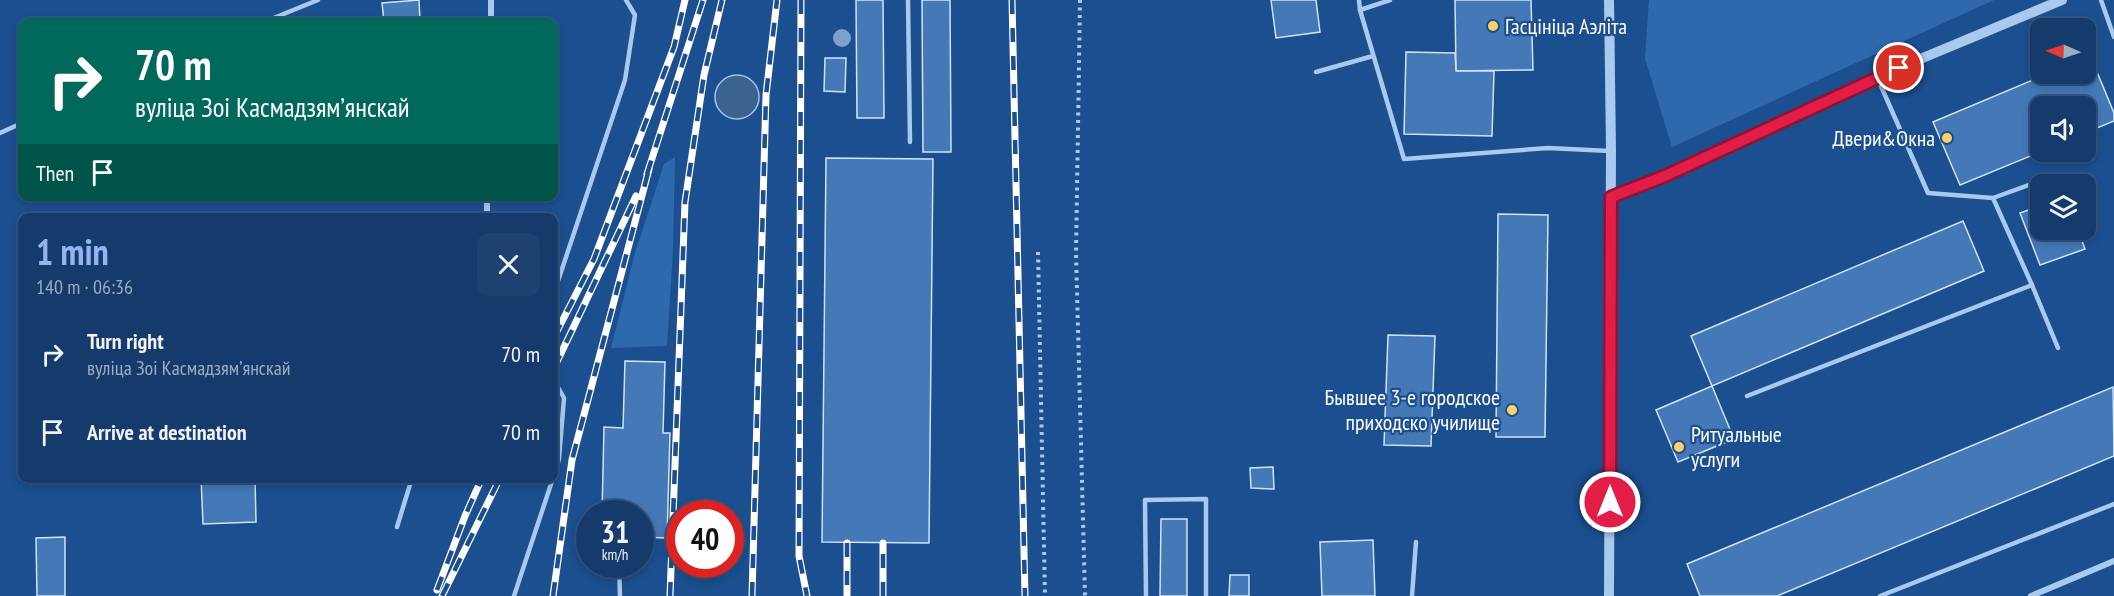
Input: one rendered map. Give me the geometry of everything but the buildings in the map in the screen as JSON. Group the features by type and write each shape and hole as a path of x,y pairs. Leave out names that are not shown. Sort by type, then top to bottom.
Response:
{"street":[{"path":"491,0 491,18"},
{"path":"1609,0 1611,151 1609,596"},
{"path":"1611,197 1665,176 1877,77 2062,0"},
{"path":"2031,596 2114,561"}],"lane":[{"path":"274,18 318,0"},
{"path":"558,281 624,80 635,15 626,0"},
{"path":"908,0 910,142"},
{"path":"1359,0 1404,159 1548,148 1611,151"},
{"path":"1360,10 1390,0"},
{"path":"2101,0 2114,37"},
{"path":"1316,72 1373,56"},
{"path":"1877,77 1928,193 1993,198 2030,185"},
{"path":"0,133 18,125"},
{"path":"1993,198 2058,348"},
{"path":"1747,396 2032,285"},
{"path":"558,387 564,398 558,462"},
{"path":"397,527 410,483"},
{"path":"514,596 551,483"},
{"path":"1146,596 1145,500 1206,500 1206,596"},
{"path":"1880,596 2114,504"},
{"path":"1412,596 1416,542"},
{"path":"619,578 620,596"}],"path":[{"path":"1080,0 1076,253 1084,596"},
{"path":"1038,252 1045,596"}],"shaded area":[{"path":"1649,0 1994,0 1672,147 1645,59"},
{"path":"737,75 746,76 753,81 758,88 758,106 753,113 746,118 737,119 728,118 721,113 716,106 715,97 716,88 721,81 728,76"},
{"path":"675,157 673,250 667,346 611,348 635,253 664,164"}],"railway":[{"path":"558,329 594,259 674,47 685,0"},
{"path":"647,174 703,0"},
{"path":"670,596 685,202 704,75 722,0"},
{"path":"752,596 766,95 777,0"},
{"path":"801,0 799,556 807,596"},
{"path":"1012,0 1025,596"},
{"path":"553,596 572,460 649,169"},
{"path":"558,360 636,196"},
{"path":"437,590 480,483"},
{"path":"442,596 498,483"},
{"path":"847,543 847,596"},
{"path":"883,543 883,596"}],"place":[{"name":"Гасцініца Аэліта","path":"1493,26"},
{"name":"Двери&Окна","path":"1947,138"},
{"name":"Бывшее 3-е городское приходско училище","path":"1512,410"},
{"name":"Ритуальные услуги","path":"1679,447"}],"route":[{"path":"1610,502 1611,197 1665,176 1899,68"}]}
